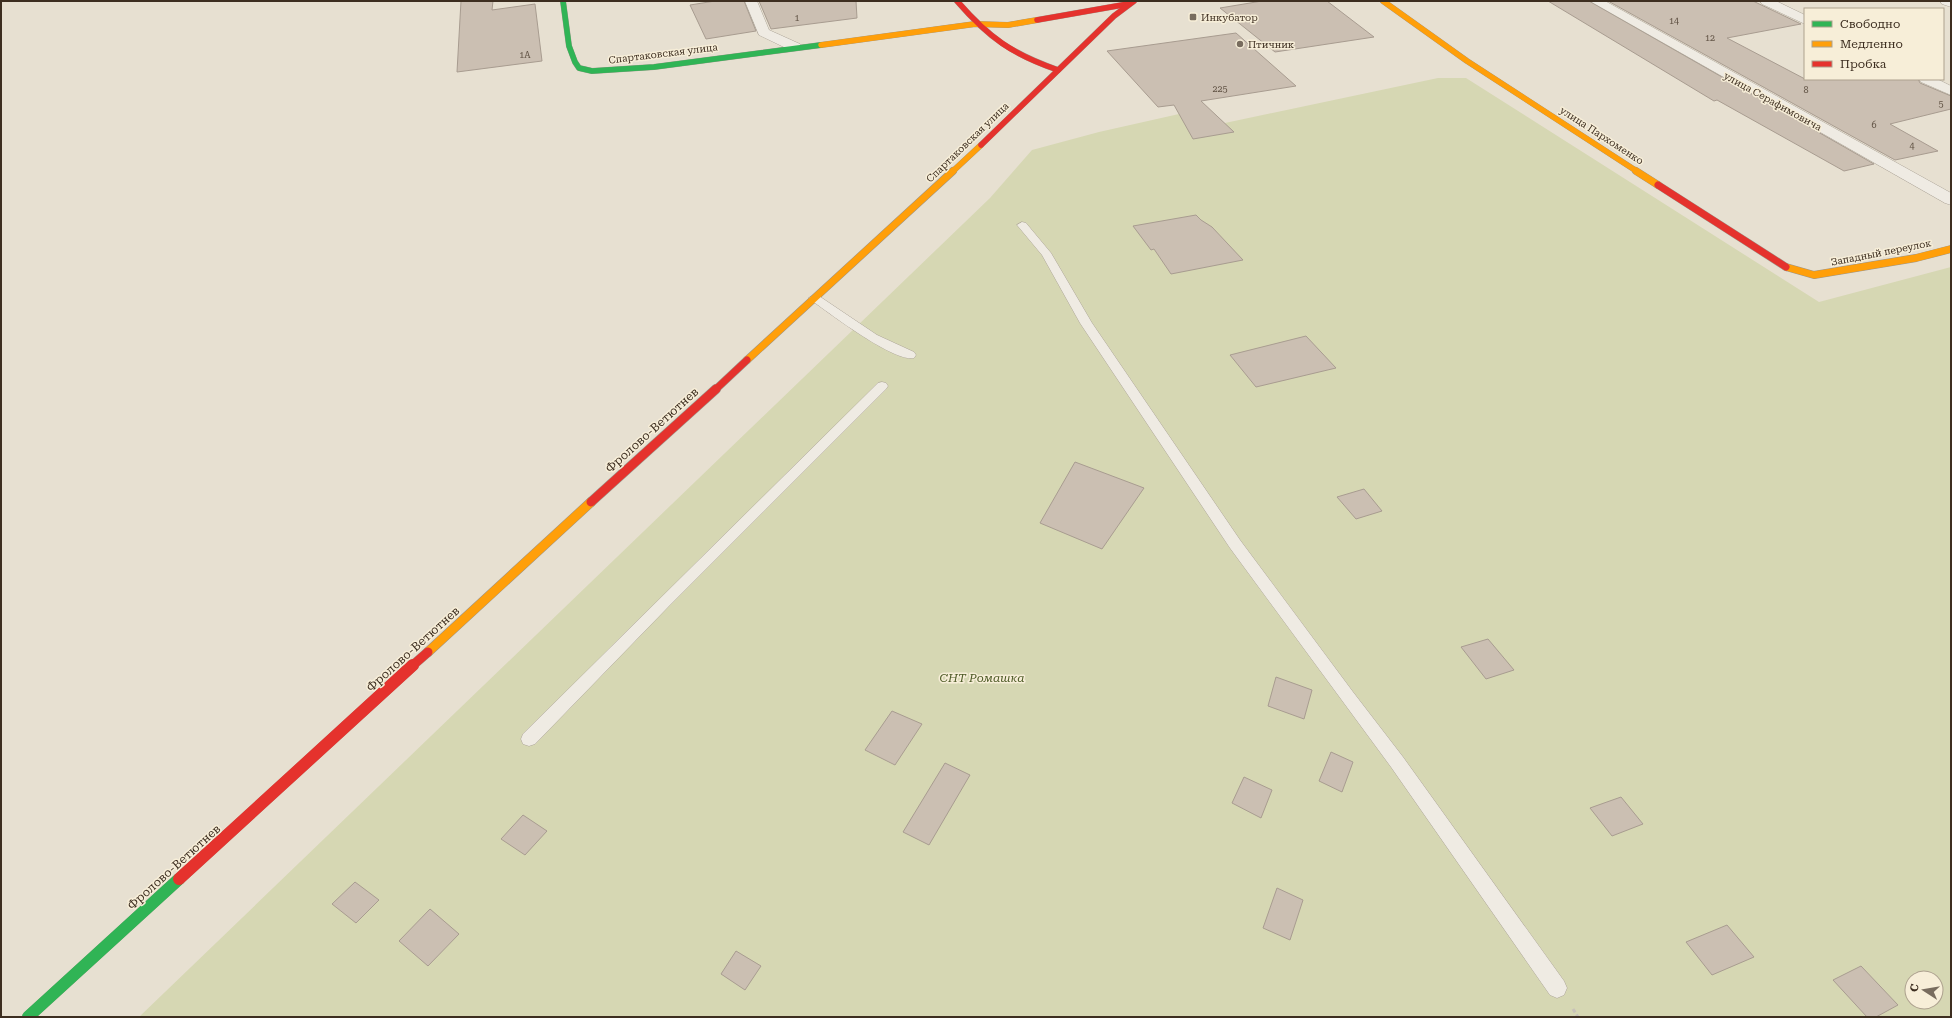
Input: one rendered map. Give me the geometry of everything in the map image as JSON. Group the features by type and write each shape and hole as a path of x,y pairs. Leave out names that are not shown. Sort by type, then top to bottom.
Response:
{"street":[{"name":"Спартаковская улица","path":"563,1 571,56 580,69 590,72 632,70 975,24 1008,25 1131,3"},
{"path":"752,1 764,32 795,47"},
{"path":"957,1 975,24 992,40 1013,54 1058,70"},
{"name":"улица Пархоменко","path":"1383,1 1467,61 1781,264 1814,275"},
{"name":"улица Серафимовича","path":"1596,1 1951,200"},
{"path":"1766,1 1804,20"},
{"path":"1946,1 1951,3"},
{"name":"Спартаковская улица","path":"815,298 972,154 1058,70 1131,3"},
{"path":"1928,80 1951,91"},
{"name":"Западный переулок","path":"1814,275 1916,258 1951,248"},
{"name":"Фролово-Ветютнев","path":"28,1017 815,298"}],"lane":[{"path":"1022,225 1046,253 1086,323 1236,544 1347,697 1397,762 1557,988"},
{"path":"815,298 873,338 910,355"},
{"path":"529,739 680,585 882,386"}],"green space":[{"name":"СНТ Ромашка","path":"1438,78 1466,78 1819,302 1951,267 1951,1017 139,1017 990,198 1032,150 1099,132 1179,114 1225,123"}],"building":[{"path":"461,1 493,1 492,10 535,4 542,61 457,72"},
{"path":"715,1 744,1 756,31 706,39 690,5"},
{"path":"759,1 856,1 857,18 771,29"},
{"path":"1262,1 1327,1 1374,37 1275,52 1220,8"},
{"path":"1548,1 1589,1 1874,164 1844,171 1717,100 1714,101"},
{"path":"1608,1 1753,1 1801,24 1727,38 1804,78 1804,80 1918,80 1920,83 1951,96 1951,109 1890,124 1938,151 1895,160"},
{"path":"1236,33 1296,86 1201,101 1234,132 1193,139 1174,105 1158,107 1107,51"},
{"path":"1196,215 1212,227 1243,260 1171,274 1154,249 1151,250 1133,226"},
{"path":"1306,336 1336,368 1256,387 1230,355"},
{"path":"1075,462 1144,488 1102,549 1040,523"},
{"path":"1364,489 1382,511 1356,519 1337,497"},
{"path":"1488,639 1514,670 1486,679 1461,647"},
{"path":"1276,677 1312,690 1304,719 1268,706"},
{"path":"892,711 922,724 895,765 865,750"},
{"path":"1331,752 1353,762 1342,792 1319,781"},
{"path":"945,763 970,775 929,845 903,832"},
{"path":"1244,777 1272,790 1261,818 1232,803"},
{"path":"1621,797 1643,824 1612,836 1590,808"},
{"path":"523,815 547,831 525,855 501,839"},
{"path":"355,882 379,900 356,923 332,904"},
{"path":"1277,888 1303,900 1290,940 1263,928"},
{"path":"430,909 459,934 428,966 399,941"},
{"path":"1727,925 1754,957 1712,975 1686,942"},
{"path":"736,951 761,966 745,990 721,974"},
{"path":"1861,966 1898,1005 1876,1017 1867,1017 1833,980"}],"traffic: fast":[{"path":"563,1 567,37 571,55 579,68 592,71 694,63 821,45"},
{"path":"28,1017 179,879"}],"traffic: slow":[{"path":"1383,1 1467,61 1658,185"},
{"path":"821,45 975,24 1008,25 1037,20"},
{"path":"747,360 981,145"},
{"path":"1786,267 1814,275 1916,258 1951,249"},
{"path":"428,652 591,502"}],"traffic: jam":[{"path":"957,1 990,36 1026,58 1058,70"},
{"path":"981,145 1114,16 1134,1"},
{"path":"1037,20 1128,4"},
{"path":"1658,185 1786,267"},
{"path":"591,502 747,360"},
{"path":"179,879 428,652"}],"place":[{"name":"Инкубатор","path":"1193,17"},
{"name":"Птичник","path":"1240,44"}]}
